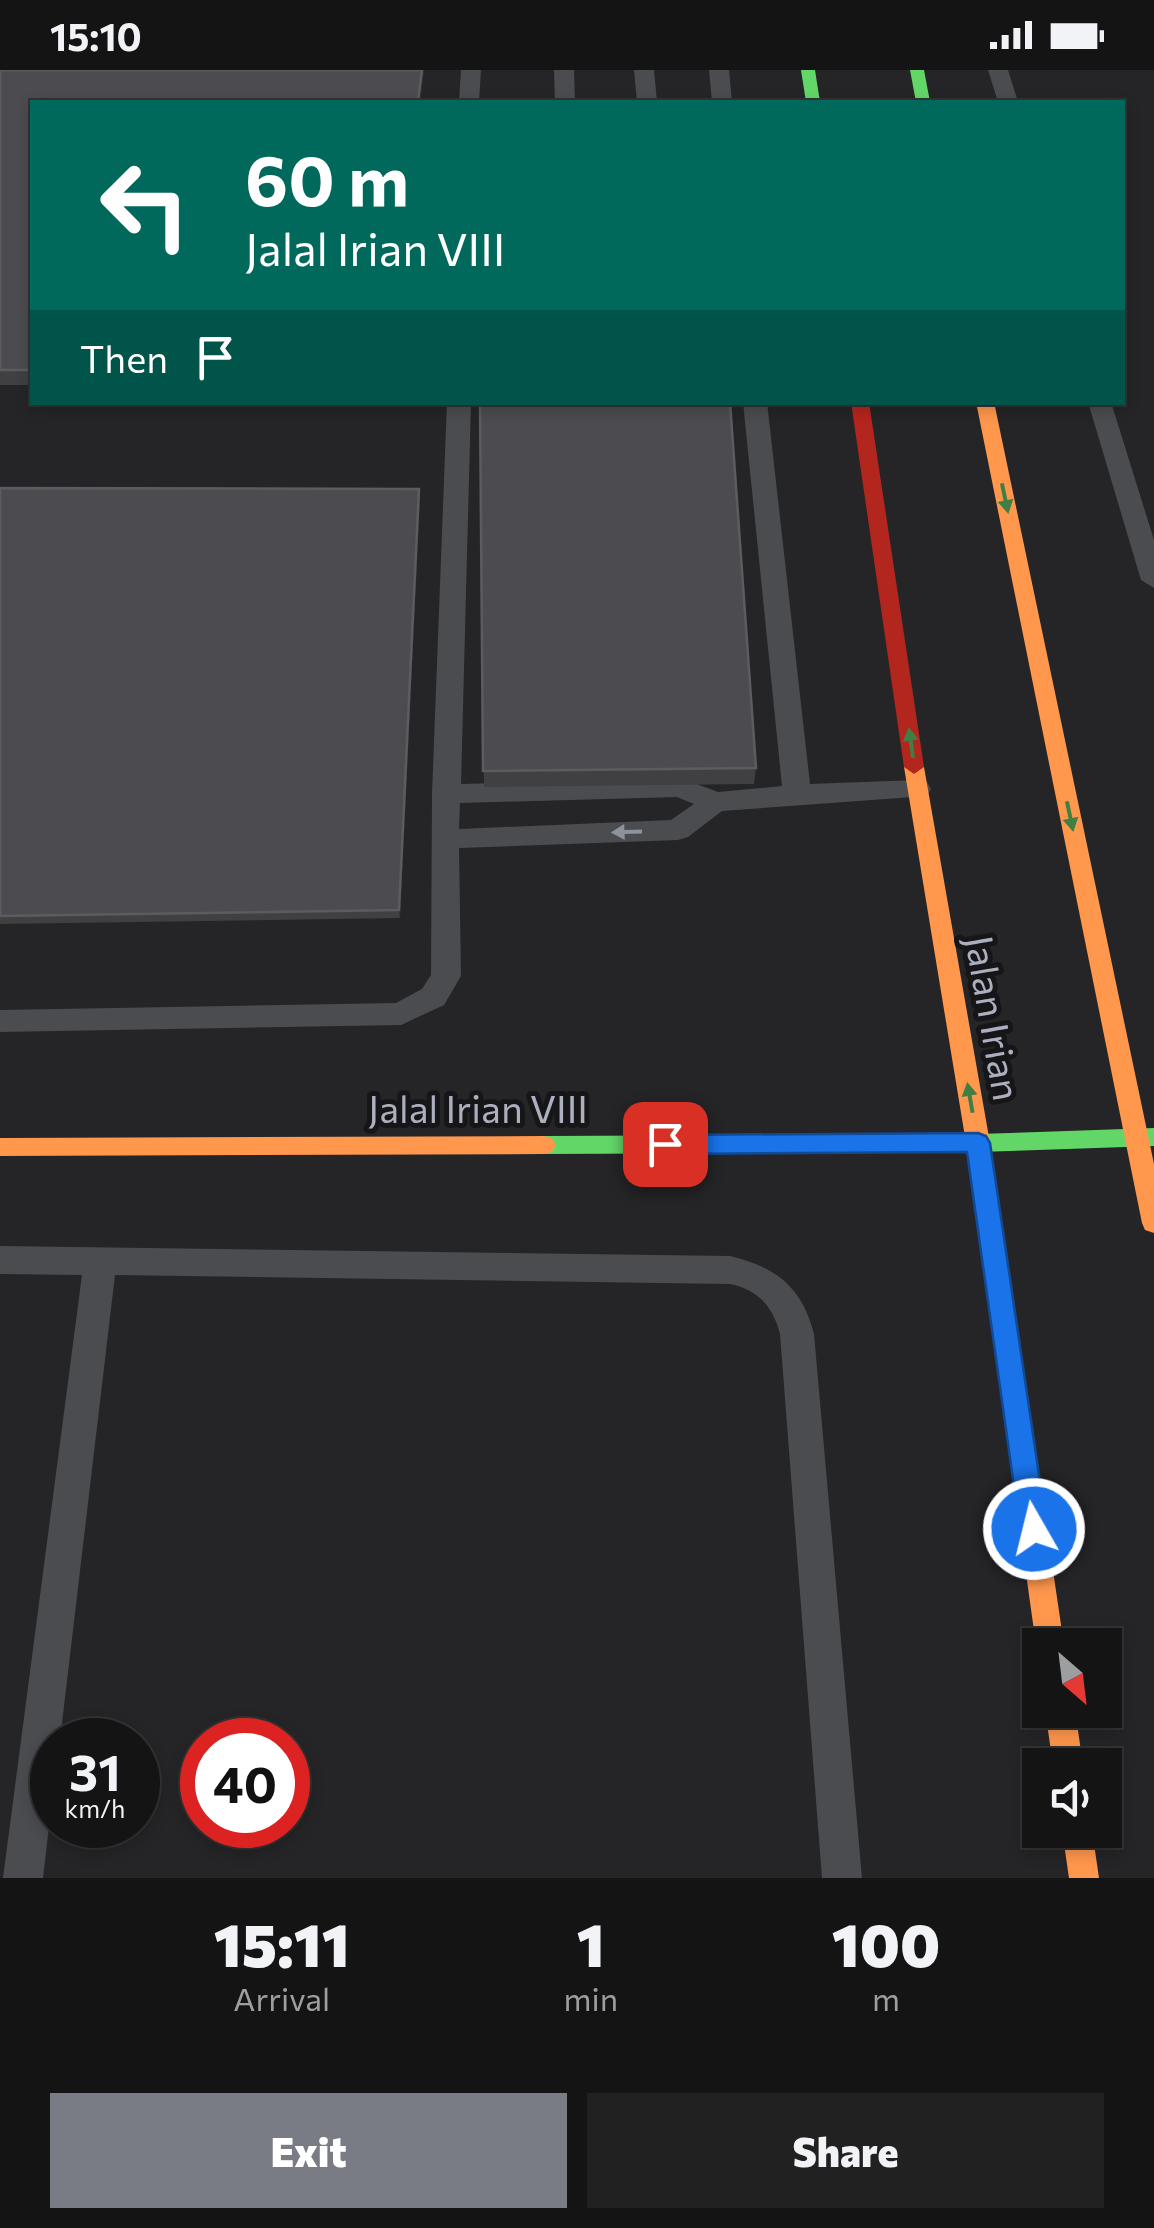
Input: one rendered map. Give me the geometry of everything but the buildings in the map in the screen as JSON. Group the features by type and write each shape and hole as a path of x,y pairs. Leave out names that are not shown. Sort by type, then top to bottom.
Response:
{"street":[{"path":"808,70 813,100"},
{"path":"917,70 924,100"},
{"name":"Jalan Irian","path":"860,405 917,788 978,1143 1048,1628"},
{"path":"986,405 1145,1137 1154,1224"},
{"name":"Jalal Irian VIII","path":"0,1147 978,1143 1145,1137"},
{"path":"1080,1848 1084,1878"}],"lane":[{"path":"470,100 471,70"},
{"path":"564,70 565,100"},
{"path":"644,70 646,100"},
{"path":"718,70 722,100"},
{"path":"998,70 1007,100"},
{"path":"0,1021 401,1014 414,1011 434,997 446,976 444,839 459,405"},
{"path":"755,405 797,794"},
{"path":"1100,405 1154,580"},
{"path":"446,794 680,787 715,802 917,788"},
{"path":"444,839 678,830 715,802"},
{"path":"0,1260 730,1270 755,1274 768,1282 792,1311 797,1334 842,1878"},
{"path":"23,1878 100,1261"}],"shaded area":[{"path":"0,70 1154,70 1154,1878 0,1878"}],"traffic: fast":[{"path":"808,70 813,100"},
{"path":"917,70 923,100"},
{"path":"544,1145 978,1143 1154,1137"}],"traffic: slow":[{"path":"986,405 1154,1223"},
{"path":"914,767 978,1143 1048,1628"},
{"path":"0,1147 544,1145"},
{"path":"1063,1728 1066,1748"},
{"path":"1080,1848 1084,1878"}],"traffic: jam":[{"path":"860,405 914,767"}],"route":[{"path":"665,1144 978,1143 1034,1529"}]}
